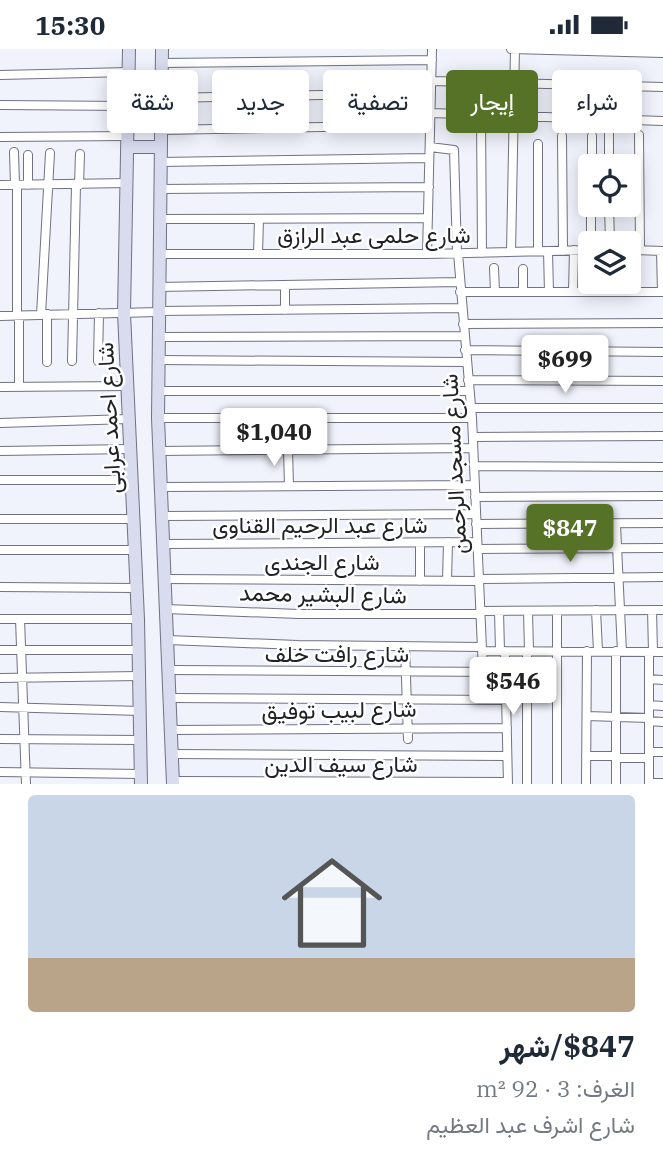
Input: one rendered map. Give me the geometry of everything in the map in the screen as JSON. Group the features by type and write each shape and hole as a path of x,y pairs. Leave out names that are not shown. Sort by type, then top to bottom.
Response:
{"street":[{"name":"شارع احمد عرابى","path":"129,49 129,70"},
{"path":"162,49 162,70"},
{"path":"432,49 432,70"},
{"path":"514,70 513,49 663,53"},
{"path":"162,64 432,60"},
{"path":"0,75 107,73"},
{"path":"538,84 663,87"},
{"path":"198,97 323,95"},
{"path":"0,105 107,106"},
{"path":"642,120 663,121"},
{"path":"198,128 323,127"},
{"name":"شارع احمد عرابى","path":"129,133 124,313 137,588 141,779"},
{"path":"161,133 158,418 173,783"},
{"path":"427,254 430,133"},
{"path":"481,133 482,253"},
{"path":"511,252 514,133"},
{"path":"609,133 609,154"},
{"path":"639,135 640,231"},
{"path":"562,136 563,251"},
{"path":"592,136 592,154"},
{"path":"0,137 129,141 161,147"},
{"path":"538,144 538,251"},
{"name":"شارع مسجد الرحمن","path":"430,147 454,150 459,282 472,418 483,672"},
{"path":"14,152 19,387"},
{"path":"47,362 44,315 51,153"},
{"path":"72,361 80,154"},
{"path":"27,155 28,185"},
{"path":"160,162 429,159"},
{"path":"0,185 128,183"},
{"path":"160,189 429,187"},
{"path":"159,219 428,218"},
{"path":"258,254 259,219"},
{"path":"573,292 574,250"},
{"name":"شارع حلمى عبد الرازق","path":"158,254 427,254 578,250"},
{"path":"641,250 662,251 663,292 641,292"},
{"path":"548,251 549,292"},
{"path":"494,268 495,292"},
{"path":"523,269 523,292"},
{"path":"158,287 459,282"},
{"path":"285,285 285,310"},
{"path":"460,292 578,292"},
{"path":"0,316 158,311 461,309"},
{"path":"98,361 99,313"},
{"path":"463,324 663,323"},
{"path":"158,337 464,336"},
{"path":"465,350 663,352"},
{"path":"158,360 466,362"},
{"path":"468,380 663,381"},
{"path":"0,387 128,386"},
{"path":"158,391 469,391"},
{"path":"471,408 663,408"},
{"path":"158,418 472,418"},
{"path":"0,423 129,419"},
{"path":"473,437 663,436"},
{"path":"159,451 473,448"},
{"path":"0,450 131,449"},
{"path":"288,450 289,486"},
{"path":"474,466 663,467"},
{"path":"0,480 132,480"},
{"path":"161,487 475,485"},
{"path":"475,497 663,496"},
{"path":"162,516 475,514"},
{"path":"0,519 133,519"},
{"path":"476,524 663,523"},
{"path":"616,525 620,610 616,784"},
{"path":"447,542 447,581"},
{"name":"شارع عبد الرحيم القناوى","path":"164,544 447,542 477,546 663,548"},
{"path":"420,543 420,581"},
{"path":"0,550 134,550"},
{"name":"شارع الجندى","path":"165,579 447,581 663,577"},
{"path":"0,587 137,588"},
{"name":"شارع البشير محمد","path":"166,609 299,614 663,610"},
{"path":"596,610 598,651"},
{"path":"652,610 649,783 663,783"},
{"path":"499,611 506,672 508,783"},
{"path":"527,784 528,611"},
{"path":"556,611 557,784"},
{"path":"0,619 138,619"},
{"path":"20,619 26,784"},
{"path":"168,640 503,651 663,652"},
{"path":"405,646 408,739"},
{"path":"0,650 139,650"},
{"path":"586,784 587,651"},
{"name":"شارع رافت خلف","path":"169,670 506,672"},
{"path":"0,678 140,676"},
{"path":"649,679 663,680"},
{"path":"170,698 506,700"},
{"path":"649,705 663,706"},
{"path":"0,707 141,711"},
{"path":"587,716 663,722"},
{"name":"شارع لبيب توفيق","path":"172,730 507,728"},
{"path":"0,739 141,740"},
{"path":"586,756 616,757 663,752"},
{"path":"172,754 507,756"},
{"path":"0,772 141,779"},
{"name":"شارع سيف الدين","path":"173,783 508,783"}]}
